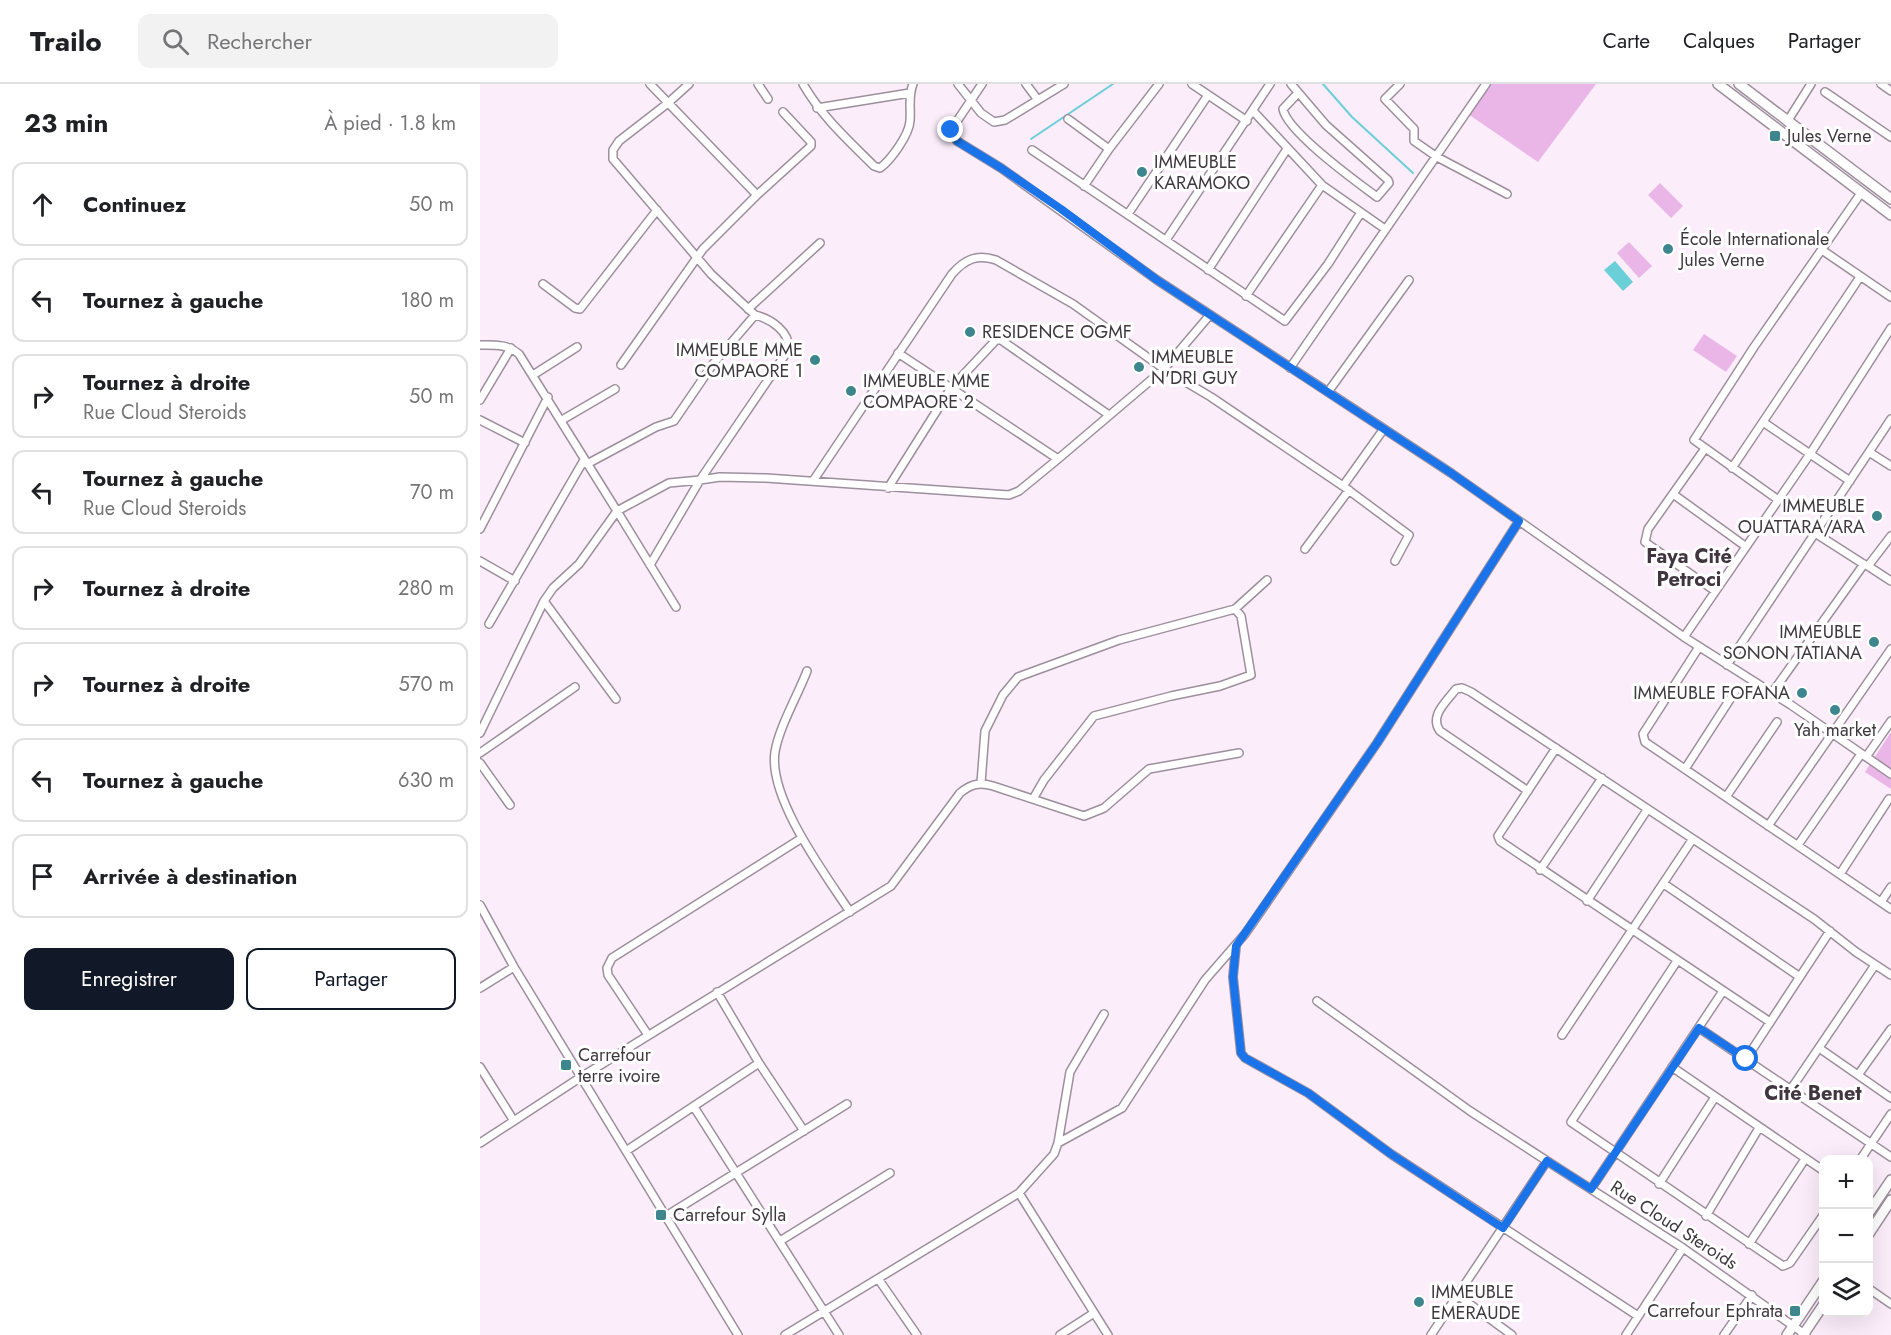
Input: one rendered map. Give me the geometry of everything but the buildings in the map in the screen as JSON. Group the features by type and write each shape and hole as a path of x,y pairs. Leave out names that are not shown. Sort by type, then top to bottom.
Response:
{"main road":[{"path":"1718,84 1891,215"},
{"path":"1739,84 1891,199"},
{"path":"1872,1209 1891,1180"},
{"path":"1873,1230 1887,1214 1891,1200"},
{"path":"1789,1331 1819,1287"},
{"path":"1804,1335 1819,1312"}],"street":[{"path":"650,84 757,195"},
{"path":"650,565 700,480 789,349 789,341 781,329 748,309 698,258 613,159 614,150 619,141 668,103 688,84"},
{"path":"758,84 768,99"},
{"path":"804,84 817,108 845,139 874,166 880,168 890,157 910,124 909,93 913,84"},
{"path":"958,84 981,113 994,122 1005,120 1064,84"},
{"path":"982,84 951,130 957,141 1001,168 1209,315 1451,473 1684,637 1772,693 1891,774"},
{"path":"1026,84 1038,100"},
{"path":"1084,186 1109,148 1159,84"},
{"path":"1192,84 1247,122"},
{"path":"1166,240 1254,112 1270,84"},
{"path":"1291,84 1326,125 1388,180 1389,183 1380,196 1377,197 1321,154 1286,118 1283,110 1298,93"},
{"path":"1400,84 1385,99 1414,129 1414,141 1437,157 1507,194"},
{"path":"1290,368 1486,84"},
{"path":"1787,122 1811,84"},
{"path":"1881,84 1891,91"},
{"path":"1826,92 1891,137"},
{"path":"817,108 909,93"},
{"path":"1128,214 1208,95"},
{"path":"621,365 713,237 811,146 811,142 783,112"},
{"path":"1254,112 1322,185 1360,214 1385,229"},
{"path":"1068,119 1109,148"},
{"path":"1208,270 1287,149"},
{"path":"1032,150 1281,319 1288,320 1360,214"},
{"path":"1246,296 1322,185"},
{"path":"1777,499 1704,450 1694,440 1722,393 1861,193"},
{"path":"543,284 575,308 580,309 657,210"},
{"path":"748,309 820,243"},
{"path":"1822,250 1891,297"},
{"path":"813,481 959,266 975,257 983,256 996,260 1073,304 1164,369 1221,403 1346,488 1409,535 1395,561"},
{"path":"1732,468 1860,277"},
{"path":"1328,392 1409,280"},
{"path":"489,624 585,462 656,427 674,421 713,364 755,315"},
{"path":"480,733 544,601 553,588 579,564 617,511 669,483 720,477 1009,495 1058,459 1164,369 1209,315"},
{"path":"1684,637 1810,454 1891,328"},
{"path":"888,488 951,388 991,343 1002,340 1109,416"},
{"path":"480,345 511,348 519,354 548,397 585,462 676,607"},
{"path":"533,375 577,347"},
{"path":"480,400 511,348"},
{"path":"898,353 1058,459"},
{"path":"562,420 615,389"},
{"path":"480,529 548,397"},
{"path":"480,420 525,443"},
{"path":"1727,665 1891,421"},
{"path":"1763,422 1850,481"},
{"path":"1305,549 1383,430"},
{"path":"1704,450 1648,529 1645,542 1715,591"},
{"path":"1869,452 1891,466"},
{"path":"1673,494 1745,546"},
{"path":"1058,1143 1122,1108 1205,980 1236,946 1377,743 1519,521"},
{"path":"1815,533 1891,581"},
{"path":"1772,693 1866,565 1891,536"},
{"path":"480,561 515,581"},
{"path":"981,783 986,731 1003,695 1018,677 1119,640 1235,609 1267,580"},
{"path":"544,601 616,699"},
{"path":"1034,799 1044,780 1094,716 1170,696 1220,686 1251,675 1241,616 1235,609"},
{"path":"1699,647 1642,738 1891,909"},
{"path":"1768,826 1891,649"},
{"path":"807,671 775,749 774,761 786,805 802,838 850,912"},
{"path":"480,753 575,687"},
{"path":"1528,791 1440,731 1435,724 1435,717 1456,689 1462,688 1602,778 1830,931 1891,975"},
{"path":"1685,769 1736,690"},
{"path":"1798,845 1891,721"},
{"path":"1726,797 1777,722"},
{"path":"1556,748 1498,836 1503,844 1770,1022"},
{"path":"480,1143 648,1035 891,886 960,792 969,786 981,783 1084,816 1094,813 1115,800 1149,769 1239,753"},
{"path":"480,763 510,805"},
{"path":"1540,870 1602,778"},
{"path":"1840,873 1889,799"},
{"path":"1587,901 1647,810"},
{"path":"648,1035 608,975 607,968 612,958 802,838"},
{"path":"1562,1035 1692,840"},
{"path":"1664,884 1800,977"},
{"path":"1881,902 1891,887"},
{"path":"480,905 514,967 738,1335"},
{"path":"1746,1059 1830,931"},
{"path":"1236,946 1233,977 1241,1053 1245,1058 1308,1093 1391,1154 1638,1316"},
{"path":"1677,961 1571,1119 1574,1125 1706,1216 1787,1267 1819,1221"},
{"path":"1791,1089 1875,965"},
{"path":"480,988 514,967"},
{"path":"1591,1189 1723,991"},
{"path":"717,992 759,1063 804,1131"},
{"name":"Rue Cloud Steroids","path":"1317,1001 1470,1111 1752,1295 1789,1331 1804,1335"},
{"path":"785,1335 879,1280 1018,1193 1054,1154 1058,1143 1070,1072 1104,1014"},
{"path":"1699,1028 1891,1156"},
{"path":"1858,1075 1891,1029"},
{"path":"1819,1048 1891,1098"},
{"path":"626,1151 759,1063"},
{"path":"480,1066 514,1121"},
{"path":"1672,1067 1819,1168"},
{"path":"1659,1184 1715,1097"},
{"path":"666,1216 847,1104"},
{"path":"694,1107 839,1335"},
{"path":"1863,1155 1891,1114"},
{"path":"1706,1216 1759,1128"},
{"path":"1749,1244 1805,1159"},
{"path":"1431,1335 1456,1294 1547,1161"},
{"path":"780,1241 890,1173"},
{"path":"1018,1193 1108,1335"},
{"path":"1626,1335 1683,1248"},
{"path":"879,1280 917,1335"},
{"path":"1873,1291 1891,1304"},
{"path":"1456,1294 1512,1335"},
{"path":"1724,1335 1752,1295"},
{"path":"1060,1335 1094,1313"}],"shaded area":[{"path":"1491,84 1596,84 1538,162 1468,114"},
{"path":"1660,183 1683,206 1671,218 1648,195"},
{"path":"1629,242 1652,266 1639,278 1617,253"},
{"path":"1704,334 1737,356 1726,372 1693,350"},
{"path":"1891,732 1891,789 1865,772"}],"water":[{"path":"1615,261 1633,282 1623,291 1604,270"}],"waterway":[{"path":"1031,139 1113,84"},
{"path":"1323,84 1352,117 1413,173"}],"place":[{"name":"Jules Verne","path":"1775,136"},
{"name":"IMMEUBLE KARAMOKO","path":"1142,172"},
{"name":"École Internationale Jules Verne","path":"1668,249"},
{"name":"RESIDENCE OGMF","path":"970,332"},
{"name":"IMMEUBLE MME COMPAORE 1","path":"815,360"},
{"name":"IMMEUBLE N'DRI GUY","path":"1139,367"},
{"name":"IMMEUBLE MME COMPAORE 2","path":"851,391"},
{"name":"IMMEUBLE OUATTARA/ARA","path":"1877,516"},
{"name":"IMMEUBLE SONON TATIANA","path":"1874,642"},
{"name":"IMMEUBLE FOFANA","path":"1802,693"},
{"name":"Yah market","path":"1835,710"},
{"name":"Carrefour terre ivoire","path":"566,1065"},
{"name":"Carrefour Sylla","path":"661,1215"},
{"name":"IMMEUBLE EMERAUDE","path":"1419,1302"},
{"name":"Carrefour Ephrata","path":"1795,1311"}],"district":[{"name":"Faya Cité Petroci","path":"1689,568"},
{"name":"Cité Benet","path":"1813,1093"}],"route":[{"path":"951,130 957,141 1061,209 1157,280 1451,473 1519,521 1438,651 1377,743 1236,946 1233,977 1241,1053 1245,1058 1308,1093 1391,1154 1503,1228 1538,1178 1547,1161 1591,1189 1699,1028 1746,1059"}]}
